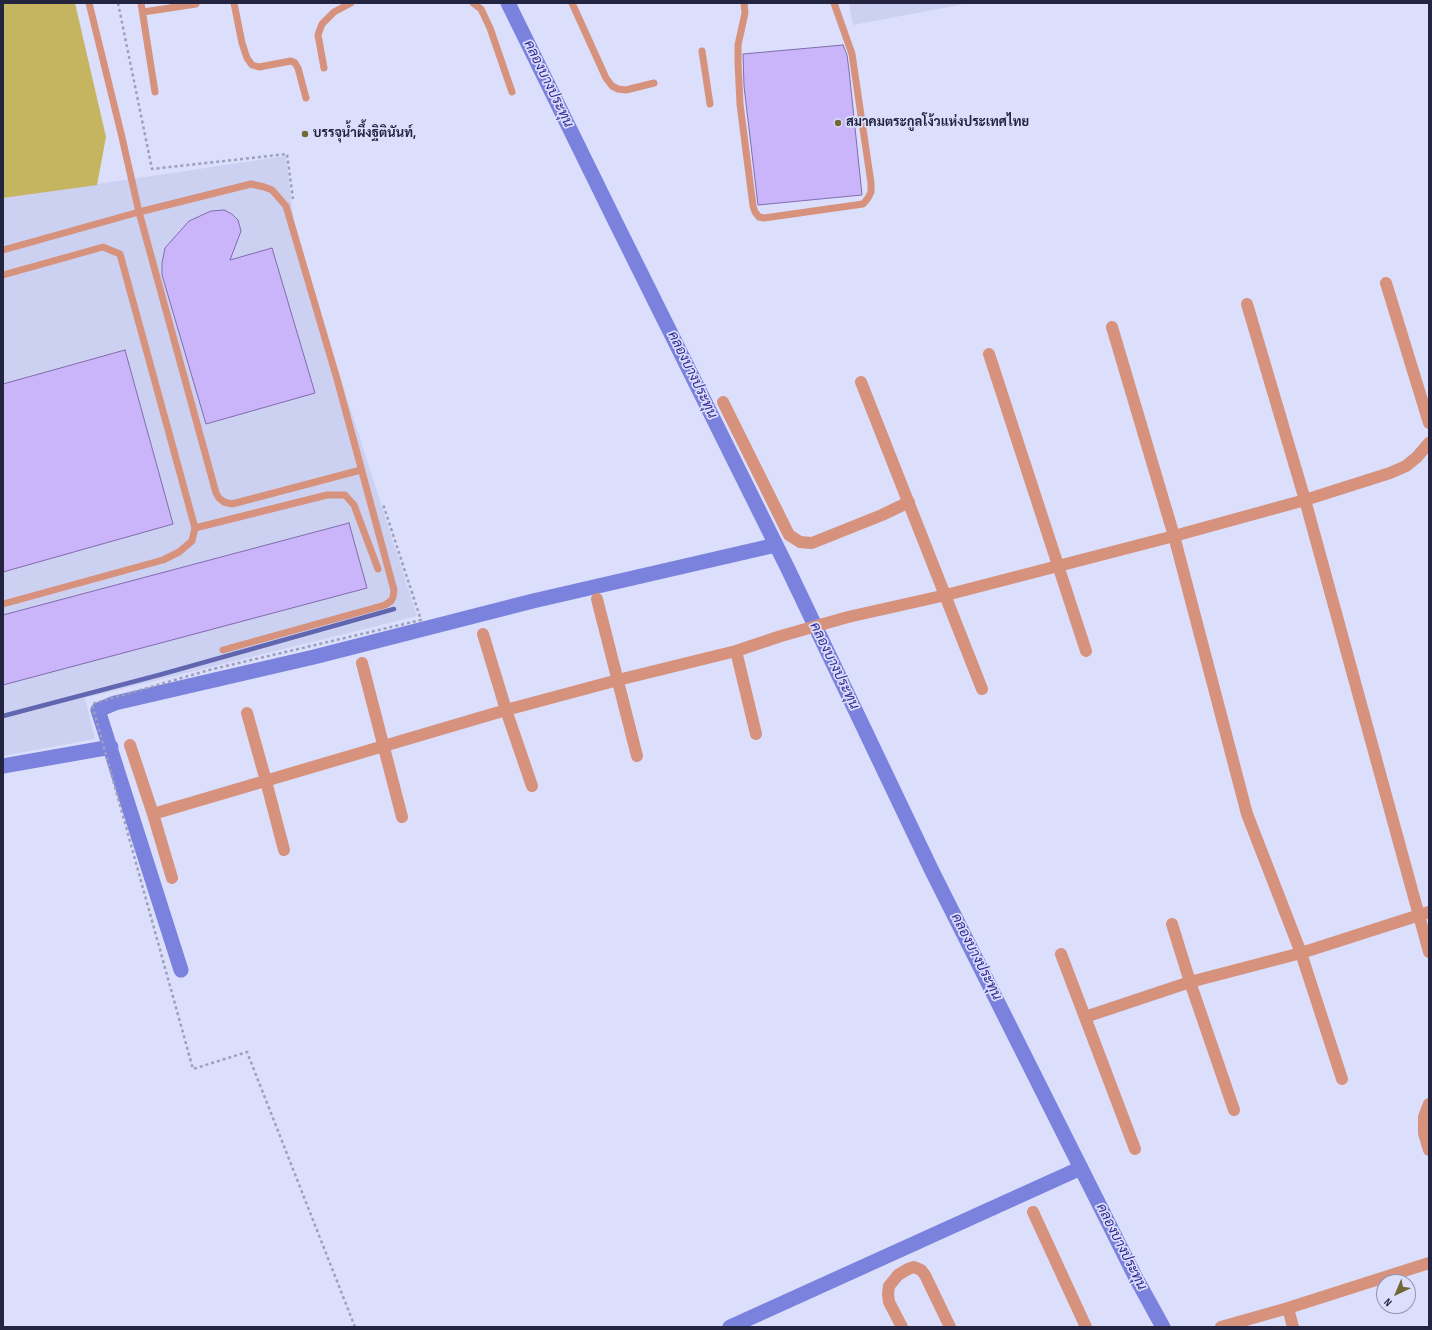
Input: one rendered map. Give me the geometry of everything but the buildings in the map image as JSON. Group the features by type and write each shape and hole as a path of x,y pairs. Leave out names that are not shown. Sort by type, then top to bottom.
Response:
{"street":[{"path":"1386,283 1429,423"},
{"path":"1247,304 1305,500 1423,913 1429,952"},
{"path":"1112,326 1174,536 1247,814 1301,953 1342,1079"},
{"path":"989,354 1086,651"},
{"path":"861,382 982,689"},
{"path":"723,402 789,534 800,542 812,543 882,516 909,502"},
{"path":"153,814 506,710 618,680 736,651 848,617 946,595 1174,536 1305,500 1390,473 1406,466 1417,457 1429,443"},
{"path":"597,599 637,756"},
{"path":"483,634 506,710 532,786"},
{"path":"736,651 756,734"},
{"path":"362,663 402,817"},
{"path":"247,713 284,850"},
{"path":"130,745 172,878"},
{"path":"1085,1017 1190,982 1301,953 1423,913"},
{"path":"1172,924 1190,982 1234,1110"},
{"path":"1061,954 1135,1149"},
{"path":"1429,1104 1424,1116 1424,1133 1429,1150"},
{"path":"1033,1212 1086,1327"},
{"path":"1221,1327 1288,1308 1429,1263"},
{"path":"902,1327 889,1302 889,1286 898,1275 914,1267 921,1270 925,1275 950,1327"},
{"path":"1288,1308 1293,1327"}],"lane":[{"path":"89,3 121,133 138,212 216,493 224,502 232,504 361,470"},
{"path":"141,3 155,92"},
{"path":"234,3 246,58 252,65 259,67 291,61 295,63 298,68 306,98"},
{"path":"324,68 318,35 322,24 334,12 351,3"},
{"path":"473,3 481,9 490,28 512,92"},
{"path":"572,3 606,78 612,86 618,89 626,90 654,83"},
{"path":"744,3 744,13 738,45 740,104 753,206 759,217 764,218 863,204 871,192 871,183 852,54 834,3"},
{"path":"143,12 196,4"},
{"path":"702,51 710,104"},
{"path":"3,250 138,212 251,184 272,190 286,206 336,379 394,590 394,597 385,605 223,650"},
{"path":"3,275 103,247 120,254 195,528 192,541 179,552 163,560 3,604"},
{"path":"195,528 327,495 345,495 354,505 378,570"}],"shaded area":[{"path":"3,3 75,3 106,137 97,185 3,198"},
{"path":"849,3 970,3 853,25"},
{"path":"286,156 296,239 417,616 85,698 95,739 3,756 3,198"}],"waterway":[{"name":"คลองบางประทุน","path":"508,3 788,569 931,869 1136,1278 1163,1327"},
{"path":"181,970 98,710 115,703 314,657 533,601 776,545"},
{"path":"3,716 159,675 394,609"},
{"path":"3,766 111,747"},
{"path":"730,1327 1081,1168"}],"place":[{"name":"สมาคมตระกูลโง้วแห่งประเทศไทย","path":"838,123"},
{"name":"บรรจุน้ำผึ้งฐิตินันท์,","path":"305,134"}]}
